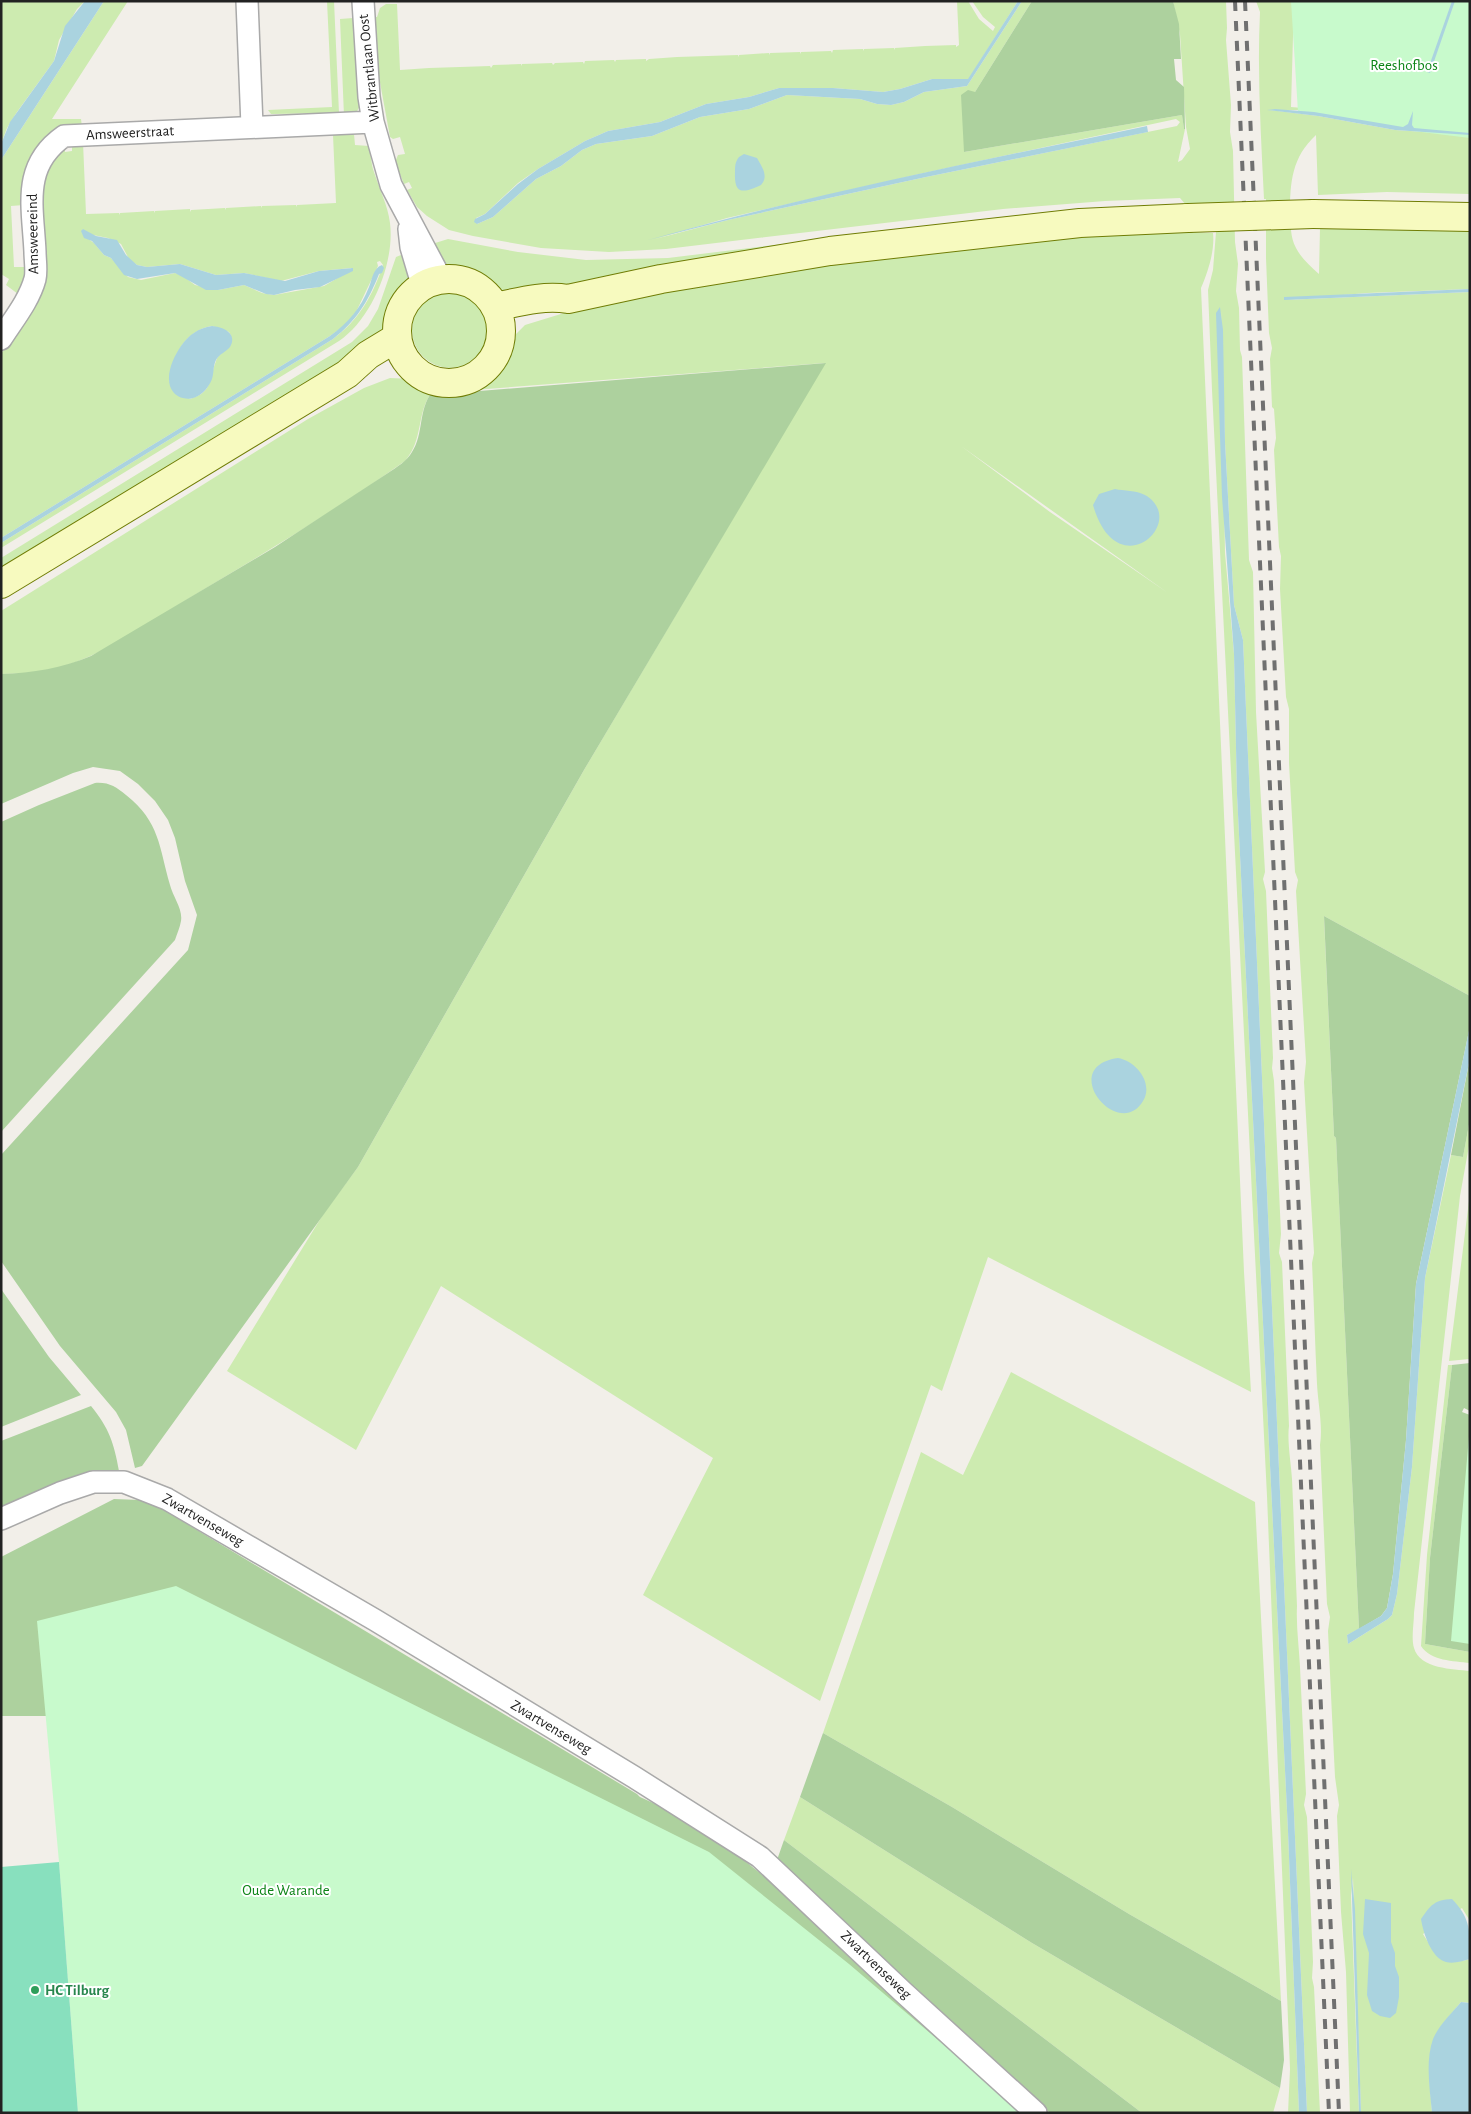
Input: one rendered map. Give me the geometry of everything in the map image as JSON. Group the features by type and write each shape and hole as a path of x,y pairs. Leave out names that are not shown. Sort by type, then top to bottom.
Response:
{"main road":[{"path":"499,317 559,306 568,299 661,279 830,251 1080,223 1313,214 1470,217"},
{"path":"457,279 473,284 486,294 499,317 498,349 488,365 474,377 456,383 437,382 419,375 400,348 396,323 402,307 412,293 432,281 457,279"},
{"path":"1,584 348,374 374,369 400,348"}],"street":[{"path":"247,1 252,126"},
{"name":"Witbrantlaan Oost","path":"363,1 366,69 373,122 391,184 408,219 423,242 432,281"},
{"name":"Amsweerstraat","path":"32,180 38,164 50,146 64,136 373,122"},
{"name":"Amsweereind","path":"1,339 29,295 36,277 32,180"},
{"name":"Zwartvenseweg","path":"1,1519 60,1492 93,1482 124,1482 167,1499 375,1620 634,1777 760,1857 903,1992 1036,2113"}],"green space":[{"path":"1,1 85,1 77,9 59,40 54,61 17,112 7,128 1,144"},
{"path":"104,1 128,1 52,119 81,119 82,127 62,128 24,205 11,206 14,267 27,267 28,280 18,294 6,285 9,279 1,274 1,160"},
{"path":"327,1 334,1 339,113 271,114 268,110 332,107"},
{"path":"957,1 968,1 979,19 993,31 995,27 983,17 972,1 1018,1 968,80 932,79 883,92 833,88 779,88 749,97 706,104 660,122 608,131 585,141 518,183 485,214 476,218 477,224 493,217 536,179 561,166 582,150 596,144 652,136 700,117 749,109 787,95 860,99 877,104 891,105 904,102 924,92 967,86 1022,1 1032,1 975,92 964,152 1182,115 1185,129 1178,162 1182,160 1190,149 1186,127 1180,34 1173,1 1226,1 1235,242 1238,264 1236,291 1242,357 1249,560 1253,572 1256,712 1265,872 1263,879 1266,891 1272,1068 1281,1234 1279,1253 1282,1262 1288,1438 1292,1479 1306,1794 1304,1805 1307,1817 1312,1978 1320,2113 1307,2113 1243,640 1234,605 1225,442 1221,310 1225,553 1234,654 1237,794 1288,1831 1299,2113 1288,2113 1290,2069 1267,1496 1208,290 1213,270 1216,232 1209,231 1207,204 504,294 482,279 447,265 432,244 448,239 518,252 586,260 668,258 1003,217 1186,205 1180,198 1105,201 1003,209 666,249 609,252 541,248 449,230 417,207 407,190 412,188 409,182 404,184 395,162 398,155 405,154 400,137 393,139 390,137 379,77 374,17 377,17 380,8 386,4 397,4 400,70 490,66 491,68 493,65 521,64 522,66 522,64 552,63 553,65 555,63 583,62 584,64 585,61 614,60 615,62 616,60 646,59 646,61 649,59 677,57 738,55 739,57 739,55 769,53 770,55 770,53 800,52 801,54 801,52 831,51 832,53 833,50 863,49 863,51 864,49 894,48 894,50 895,48 925,46 956,45 956,47 959,45","holes":["1176,119 1180,122 1177,126 926,177 728,220 655,239 727,218 924,173"]},
{"path":"1032,1 1173,1 1179,24 1181,59 1174,59 1176,80 1184,87 1185,129 1182,115 964,152 961,95 968,90 975,92"},
{"path":"1256,1 1294,1 1291,107 1303,108 1303,110 1269,110 1318,116 1395,130 1470,135 1470,194 1387,192 1318,195 1316,135 1308,143 1297,161 1292,180 1290,213 1294,244 1303,259 1319,274 1320,228 1313,228 1313,224 1470,225 1470,289 1367,293 1284,300 1470,292 1470,996 1324,916 1359,1629 1347,1635 1348,1644 1392,1615 1397,1594 1412,1467 1425,1278 1451,1155 1463,1157 1470,1119 1470,1140 1460,1196 1413,1635 1414,1648 1417,1655 1423,1660 1438,1667 1470,1671 1470,1921 1462,1908 1423,1934 1436,1954 1441,1958 1452,1962 1470,1959 1470,2003 1461,2002 1441,2026 1429,2073 1432,2113 1361,2113 1353,1878 1351,1895 1359,2113 1350,2113 1346,1972 1341,1912 1337,1816 1339,1805 1335,1777 1332,1716 1328,1631 1330,1617 1327,1604 1320,1445 1321,1423 1317,1384 1312,1263 1314,1253 1304,1082 1306,1062 1296,891 1298,880 1295,872 1289,763 1289,709 1286,697 1280,589 1281,556 1274,450 1276,438 1274,409 1272,407 1270,359 1272,348 1269,333 1266,199 1264,199 1260,105 1260,12"},
{"name":"Reeshofbos","path":"1291,1 1470,1 1470,138 1405,130 1298,112"},
{"path":"353,18 361,104 356,113 344,116 340,19"},
{"path":"354,134 355,145 369,146 373,169 390,223 391,238 385,272 379,288 362,319 339,341 1,548 1,543 333,339 358,315 375,287 383,265 380,261 377,262 378,266 356,312 344,326 1,538 1,354 37,298 40,181 65,143 65,152 72,151 72,143 83,142 86,214 119,213 119,215 120,213 154,211 155,213 155,211 190,209 190,212 191,210 225,208 226,210 226,208 296,205 297,207 297,205 336,203 333,135","holes":["83,233 108,238 121,244 129,259 137,265 147,267 180,264 216,275 244,273 281,281 319,271 352,268 324,286 274,295 262,293 244,285 218,290 195,285 183,276 175,273 141,280 128,277 111,258 104,255","212,326 229,332 231,342 218,357 206,389 203,393 190,399 169,381 173,363 187,339 194,333"]},
{"path":"1168,228 1188,232 1213,233 1210,261 1201,288 1244,1272 1251,1392 988,1257 942,1391 931,1385 820,1701 643,1595 713,1458 441,1286 356,1450 227,1371 324,1213 358,1167 584,770 825,363 460,391 482,382 489,376 498,366 512,338 525,325 600,302 833,259","holes":["961,446 1168,593 1050,512"]},
{"path":"406,253 409,281 383,336 1,573 1,558 352,342 368,326 378,309 396,257"},
{"path":"443,292 457,292 471,298 482,309 488,323 485,345 477,357 457,368 443,368 429,362 418,351 412,337 412,323 418,309 429,298"},
{"path":"826,363 584,770 358,1167 142,1466 135,1468 126,1430 116,1412 60,1346 1,1261 1,1155 188,950 197,915 185,881 175,838 168,820 155,801 138,784 120,771 93,767 73,773 1,804 1,674 47,669 91,656 275,547 402,464 416,445 425,406 432,392 455,393"},
{"path":"390,378 413,379 432,392 424,409 415,444 405,461 298,532 105,649 58,668 30,673 1,674 1,611 308,419 364,388"},
{"path":"95,783 108,784 122,792 137,805 152,825 157,836 171,890 181,912 180,926 175,940 1,1132 1,822"},
{"path":"1324,916 1470,996 1470,1026 1416,1284 1406,1440 1393,1574 1387,1608 1381,1616 1359,1629 1336,1138 1334,1136"},
{"path":"1470,1058 1470,1119 1463,1157 1451,1155"},
{"path":"1470,1193 1469,1359 1449,1361"},
{"path":"1,1289 49,1357 81,1395 1,1427"},
{"path":"1470,1363 1470,1411 1464,1408 1462,1412 1470,1415 1470,1652 1425,1644 1430,1558 1452,1365"},
{"path":"1448,1365 1452,1365 1430,1558 1425,1644 1470,1652 1470,1663 1450,1661 1430,1655 1421,1646 1427,1555"},
{"path":"1011,1372 1255,1502 1281,2001 1129,1914 952,1807 823,1733 921,1452 963,1475"},
{"path":"91,1406 110,1436 119,1471 112,1472 1,1525 1,1441"},
{"path":"1470,1425 1470,1644 1451,1641"},
{"path":"114,1499 140,1500 157,1506 640,1797 662,1807 720,1841 771,1882 1023,2113 64,1716 1,1716 1,1557"},
{"name":"Oude Warande","path":"176,1586 709,1852 849,1964 1024,2113 78,2113 59,1862 37,1621"},
{"path":"823,1733 952,1807 1129,1914 1281,2001 1284,2060 1280,2088 1032,1943 800,1797"},
{"path":"800,1797 1032,1943 1280,2088 1273,2113 1142,2113 784,1840"},
{"path":"784,1840 1142,2113 1050,2113 777,1860"},
{"name":"HC Tilburg","path":"59,1862 78,2113 1,2113 1,1867"}],"water":[{"path":"85,1 104,1 1,160 1,144 10,122 54,61 65,26"},
{"path":"1018,1 1022,1 967,86 924,92 904,102 891,105 877,104 860,99 787,95 749,109 700,117 652,136 596,144 582,150 561,166 536,179 493,217 477,224 474,222 475,219 485,214 518,184 538,169 585,141 608,131 660,122 706,104 749,97 779,88 833,88 883,92 932,79 968,79"},
{"path":"1452,1 1455,1 1430,73 1427,72"},
{"path":"1267,110 1314,112 1403,127 1408,124 1413,111 1412,125 1414,128 1470,133 1470,135 1395,130 1318,116"},
{"path":"1147,126 1148,132 926,177 728,220 648,240 834,193"},
{"path":"744,154 757,158 765,175 761,185 745,191 738,189 735,180 736,162"},
{"path":"83,229 96,236 117,240 126,255 137,265 147,267 180,264 216,275 244,273 285,281 319,271 353,268 353,271 320,287 274,295 266,294 244,285 218,290 206,290 175,273 137,279 124,275 111,258 104,255 92,241 84,238 81,231"},
{"path":"382,265 384,268 382,273 379,274 355,318 333,339 1,543 1,538 330,336 343,326 358,308 366,295 375,271"},
{"path":"1470,289 1470,292 1284,300 1284,297"},
{"path":"1220,307 1223,330 1225,442 1234,605 1243,640 1307,2113 1299,2113 1288,1831 1237,794 1234,654 1222,497 1216,313"},
{"path":"212,326 225,329 231,334 232,342 230,347 216,360 212,379 208,387 201,394 188,399 179,397 172,390 169,381 173,360 181,346 191,335 202,328"},
{"path":"1115,489 1141,493 1157,506 1159,519 1155,532 1145,541 1132,546 1118,543 1104,530 1093,505 1099,494"},
{"path":"1470,1026 1470,1058 1425,1278 1412,1467 1397,1594 1392,1615 1348,1644 1347,1635 1381,1616 1387,1608 1393,1574 1406,1440 1416,1284"},
{"path":"1118,1058 1131,1063 1137,1068 1145,1080 1146,1087 1143,1101 1132,1111 1120,1113 1108,1108 1098,1098 1092,1086 1092,1074 1100,1064"},
{"path":"1351,1869 1355,1909 1361,2113 1359,2113"},
{"path":"1365,1899 1391,1903 1391,1942 1399,1977 1399,1997 1396,2013 1390,2018 1380,2016 1372,2011 1367,1995 1369,1953 1363,1934"},
{"path":"1452,1899 1466,1919 1469,1933 1470,1959 1452,1963 1441,1960 1432,1950 1421,1919 1437,1902"},
{"path":"1461,2002 1470,2003 1470,2113 1432,2113 1429,2057 1433,2039 1445,2020"}],"railway":[{"path":"1235,1 1329,2113"},
{"path":"1245,1 1339,2113"}],"place":[{"name":"HC Tilburg","path":"35,1990"}]}
